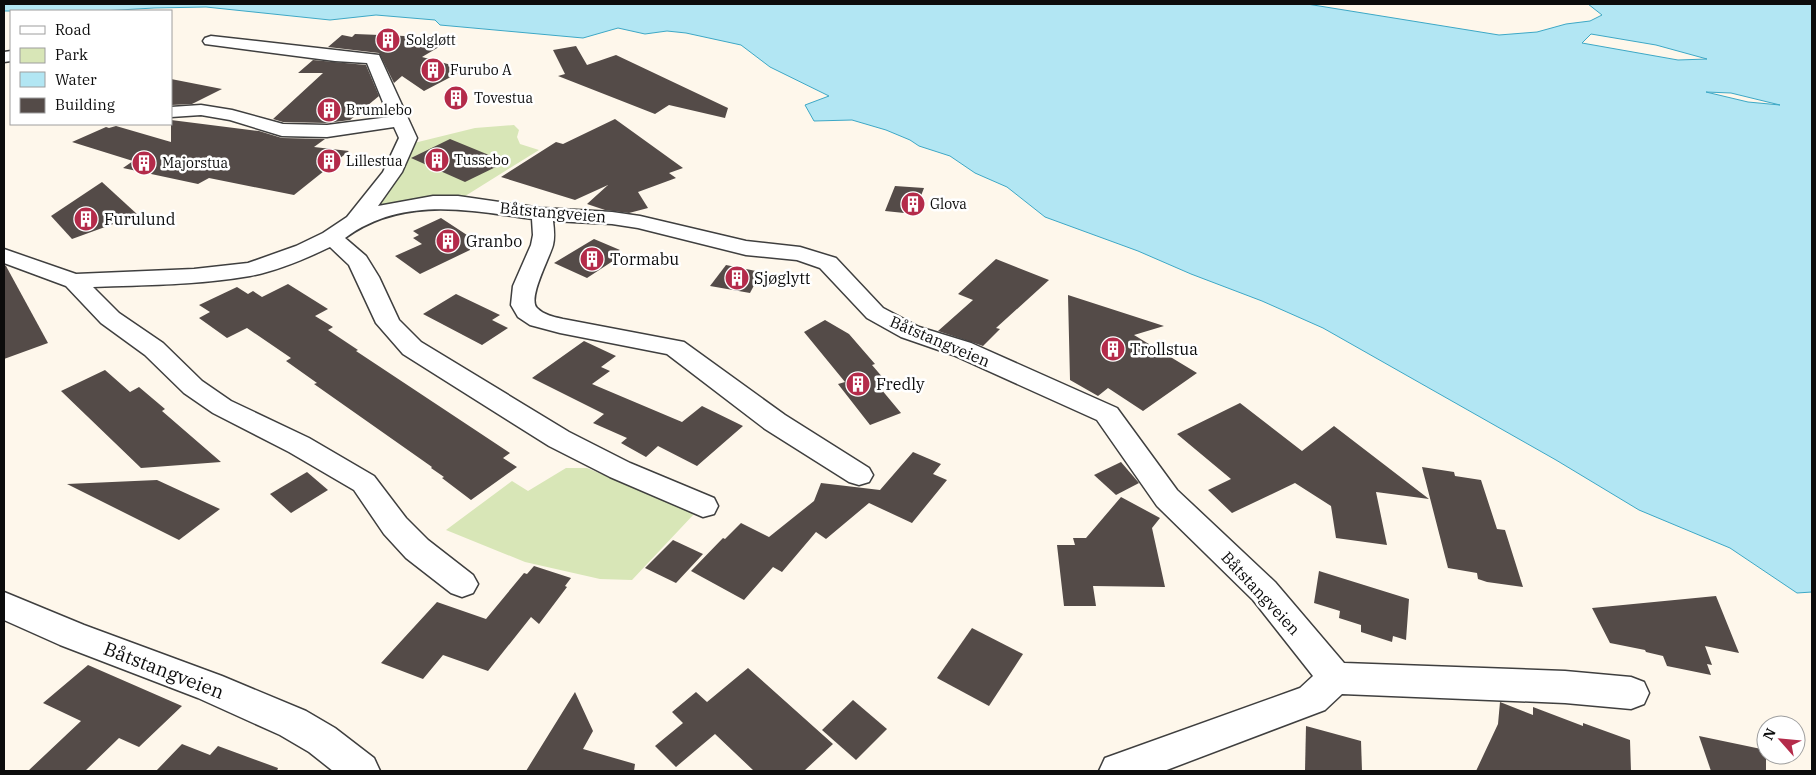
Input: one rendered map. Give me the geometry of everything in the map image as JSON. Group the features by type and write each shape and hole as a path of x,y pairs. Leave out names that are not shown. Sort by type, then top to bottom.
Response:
{"street":[{"name":"Båtstangveien","path":"211,41 319,54 373,58 388,86 400,122 408,138 404,153 396,169 354,222"},
{"path":"172,112 201,110 232,115 282,130 327,131 400,122"},
{"name":"Båtstangveien","path":"4,256 74,281 194,276 251,270 304,251 330,238 354,222 379,212 434,202 458,202 542,214 612,218 640,222 746,248 800,254 828,263 875,313 910,332 962,349 1107,414 1167,498 1264,591 1309,644 1334,678"},
{"path":"542,214 544,235 542,245 525,286 523,305 526,312 539,320 560,326 675,348 775,422 859,475"},
{"path":"330,238 353,255 374,287 378,303 387,320 394,331 412,348 559,439 620,470 703,506"},
{"path":"74,281 110,318 154,349 192,387 222,407 299,445 364,483 395,526 417,549 462,584"},
{"name":"Båtstangveien","path":"4,605 72,636 210,687 292,723 322,740 361,771"},
{"path":"1118,771 1312,699 1334,678 1631,692"}],"green space":[{"path":"514,125 519,130 517,137 520,144 539,150 462,198 372,207 414,143 475,128"},
{"path":"566,468 587,468 695,513 632,580 600,579 525,562 446,530 512,481 528,491"}],"water":[{"path":"4,4 1307,4 1499,35 1537,32 1566,24 1590,21 1602,15 1588,4 1812,4 1812,592 1797,593 1730,548 1639,510 1556,460 1323,328 1138,251 1045,217 1007,187 975,173 950,156 919,146 886,130 852,120 814,121 805,105 829,96 770,67 741,45 686,33 667,31 645,34 618,28 583,38 440,25 435,20 376,15 330,20 206,7 4,11","holes":["1591,34 1656,45 1707,59 1678,60 1582,43","1706,92 1731,93 1780,105 1748,102"]}],"building":[{"path":"355,34 454,38 422,57 466,69 424,91 402,76 394,83 379,53 328,47 342,35 352,37"},
{"path":"576,46 587,65 616,55 728,108 725,118 669,105 655,114 558,76 565,74 553,50"},
{"path":"313,60 366,65 379,96 350,120 327,123 283,122 273,119 323,73 298,73"},
{"path":"172,79 222,89 192,104 172,105"},
{"path":"615,119 683,168 669,173 676,178 638,192 648,208 629,213 605,210 587,204 608,185 575,200 501,177 556,142 563,144"},
{"path":"172,120 259,131 282,138 325,139 314,147 349,151 294,195 209,178 198,184 123,168 133,161 72,142 106,127 116,126 171,142"},
{"name":"Tussebo","path":"450,139 506,162 465,182 411,158"},
{"name":"Furulund","path":"102,182 138,215 72,239 51,216"},
{"path":"895,186 924,188 914,214 885,211"},
{"name":"Granbo","path":"441,218 470,237 470,250 420,274 395,256 422,244 413,238 419,235 413,231"},
{"name":"Tormabu","path":"594,239 620,250 613,255 619,257 587,278 554,263"},
{"path":"996,259 1049,280 996,328 1000,329 983,346 938,331 973,300 958,294"},
{"path":"4,265 48,343 4,359"},
{"name":"Sjøglytt","path":"726,265 761,272 750,293 710,286"},
{"path":"288,284 328,309 315,316 333,327 328,330 358,350 356,351 510,453 503,458 517,467 471,500 442,478 444,477 432,467 314,384 317,383 286,361 291,358 247,328 227,338 199,318 210,312 199,305 237,287 248,294 253,291 262,297"},
{"path":"456,294 500,315 492,320 508,328 482,345 423,314"},
{"path":"1068,295 1164,326 1134,335 1197,373 1143,411 1108,388 1098,396 1070,380"},
{"name":"Fredly","path":"825,320 849,334 875,364 872,365 884,379 876,383 901,413 870,425 838,384 845,382 804,332"},
{"path":"584,341 616,356 601,367 610,371 592,384 682,422 702,406 743,426 697,466 658,446 646,457 621,443 627,438 593,423 604,414 532,378"},
{"path":"105,370 130,392 139,387 165,409 162,411 221,462 141,468 61,391"},
{"path":"1240,403 1302,451 1334,426 1429,499 1376,492 1387,545 1336,538 1331,506 1295,483 1232,513 1208,490 1231,479 1177,434"},
{"path":"913,452 941,464 933,474 947,480 912,523 869,503 826,539 816,532 782,572 773,567 744,600 691,571 723,538 725,539 741,523 769,537 814,501 821,483 880,490"},
{"path":"1121,462 1139,483 1116,495 1094,475"},
{"path":"1422,467 1454,472 1455,476 1481,480 1497,529 1505,530 1523,587 1487,582 1478,579 1477,573 1448,568"},
{"path":"307,472 328,490 291,513 270,494"},
{"path":"157,480 220,509 179,540 67,484"},
{"path":"1121,497 1160,518 1152,528 1165,587 1093,586 1096,606 1064,606 1057,545 1075,545 1073,538 1086,538"},
{"path":"673,540 703,554 676,583 645,568"},
{"path":"534,566 571,578 565,586 567,587 539,624 531,617 488,671 443,655 423,679 381,663 437,602 486,619 524,573 527,574"},
{"path":"1319,571 1409,599 1406,640 1393,636 1392,642 1361,632 1361,625 1339,618 1340,611 1314,603"},
{"path":"1716,596 1739,653 1705,646 1712,665 1707,664 1711,675 1667,666 1663,656 1646,652 1645,650 1610,643 1592,608"},
{"path":"972,628 1023,654 989,706 937,678"},
{"path":"88,665 182,706 139,747 119,738 85,771 28,771 81,721 43,703"},
{"path":"748,668 833,744 804,771 754,771 715,734 676,767 655,746 683,723 672,712 696,692 707,702"},
{"path":"575,692 593,731 583,749 635,764 634,771 526,771"},
{"path":"853,700 887,729 856,760 822,730"},
{"path":"1500,702 1533,715 1533,707 1583,726 1583,723 1630,740 1631,771 1476,771 1498,724"},
{"path":"1306,726 1361,741 1362,771 1305,771"},
{"path":"1699,736 1756,748 1756,765 1766,765 1766,771 1711,771"},
{"path":"182,744 210,755 218,746 278,768 277,771 156,771"}],"place":[{"name":"Solgløtt","path":"388,40"},
{"name":"Furubo A","path":"433,70"},
{"name":"Tovestua","path":"456,98"},
{"name":"Brumlebo","path":"329,110"},
{"name":"Tussebo","path":"437,160"},
{"name":"Lillestua","path":"329,161"},
{"name":"Majorstua","path":"144,163"},
{"name":"Glova","path":"913,204"},
{"name":"Furulund","path":"86,219"},
{"name":"Granbo","path":"448,241"},
{"name":"Tormabu","path":"592,259"},
{"name":"Sjøglytt","path":"737,278"},
{"name":"Trollstua","path":"1113,349"},
{"name":"Fredly","path":"858,384"}]}
